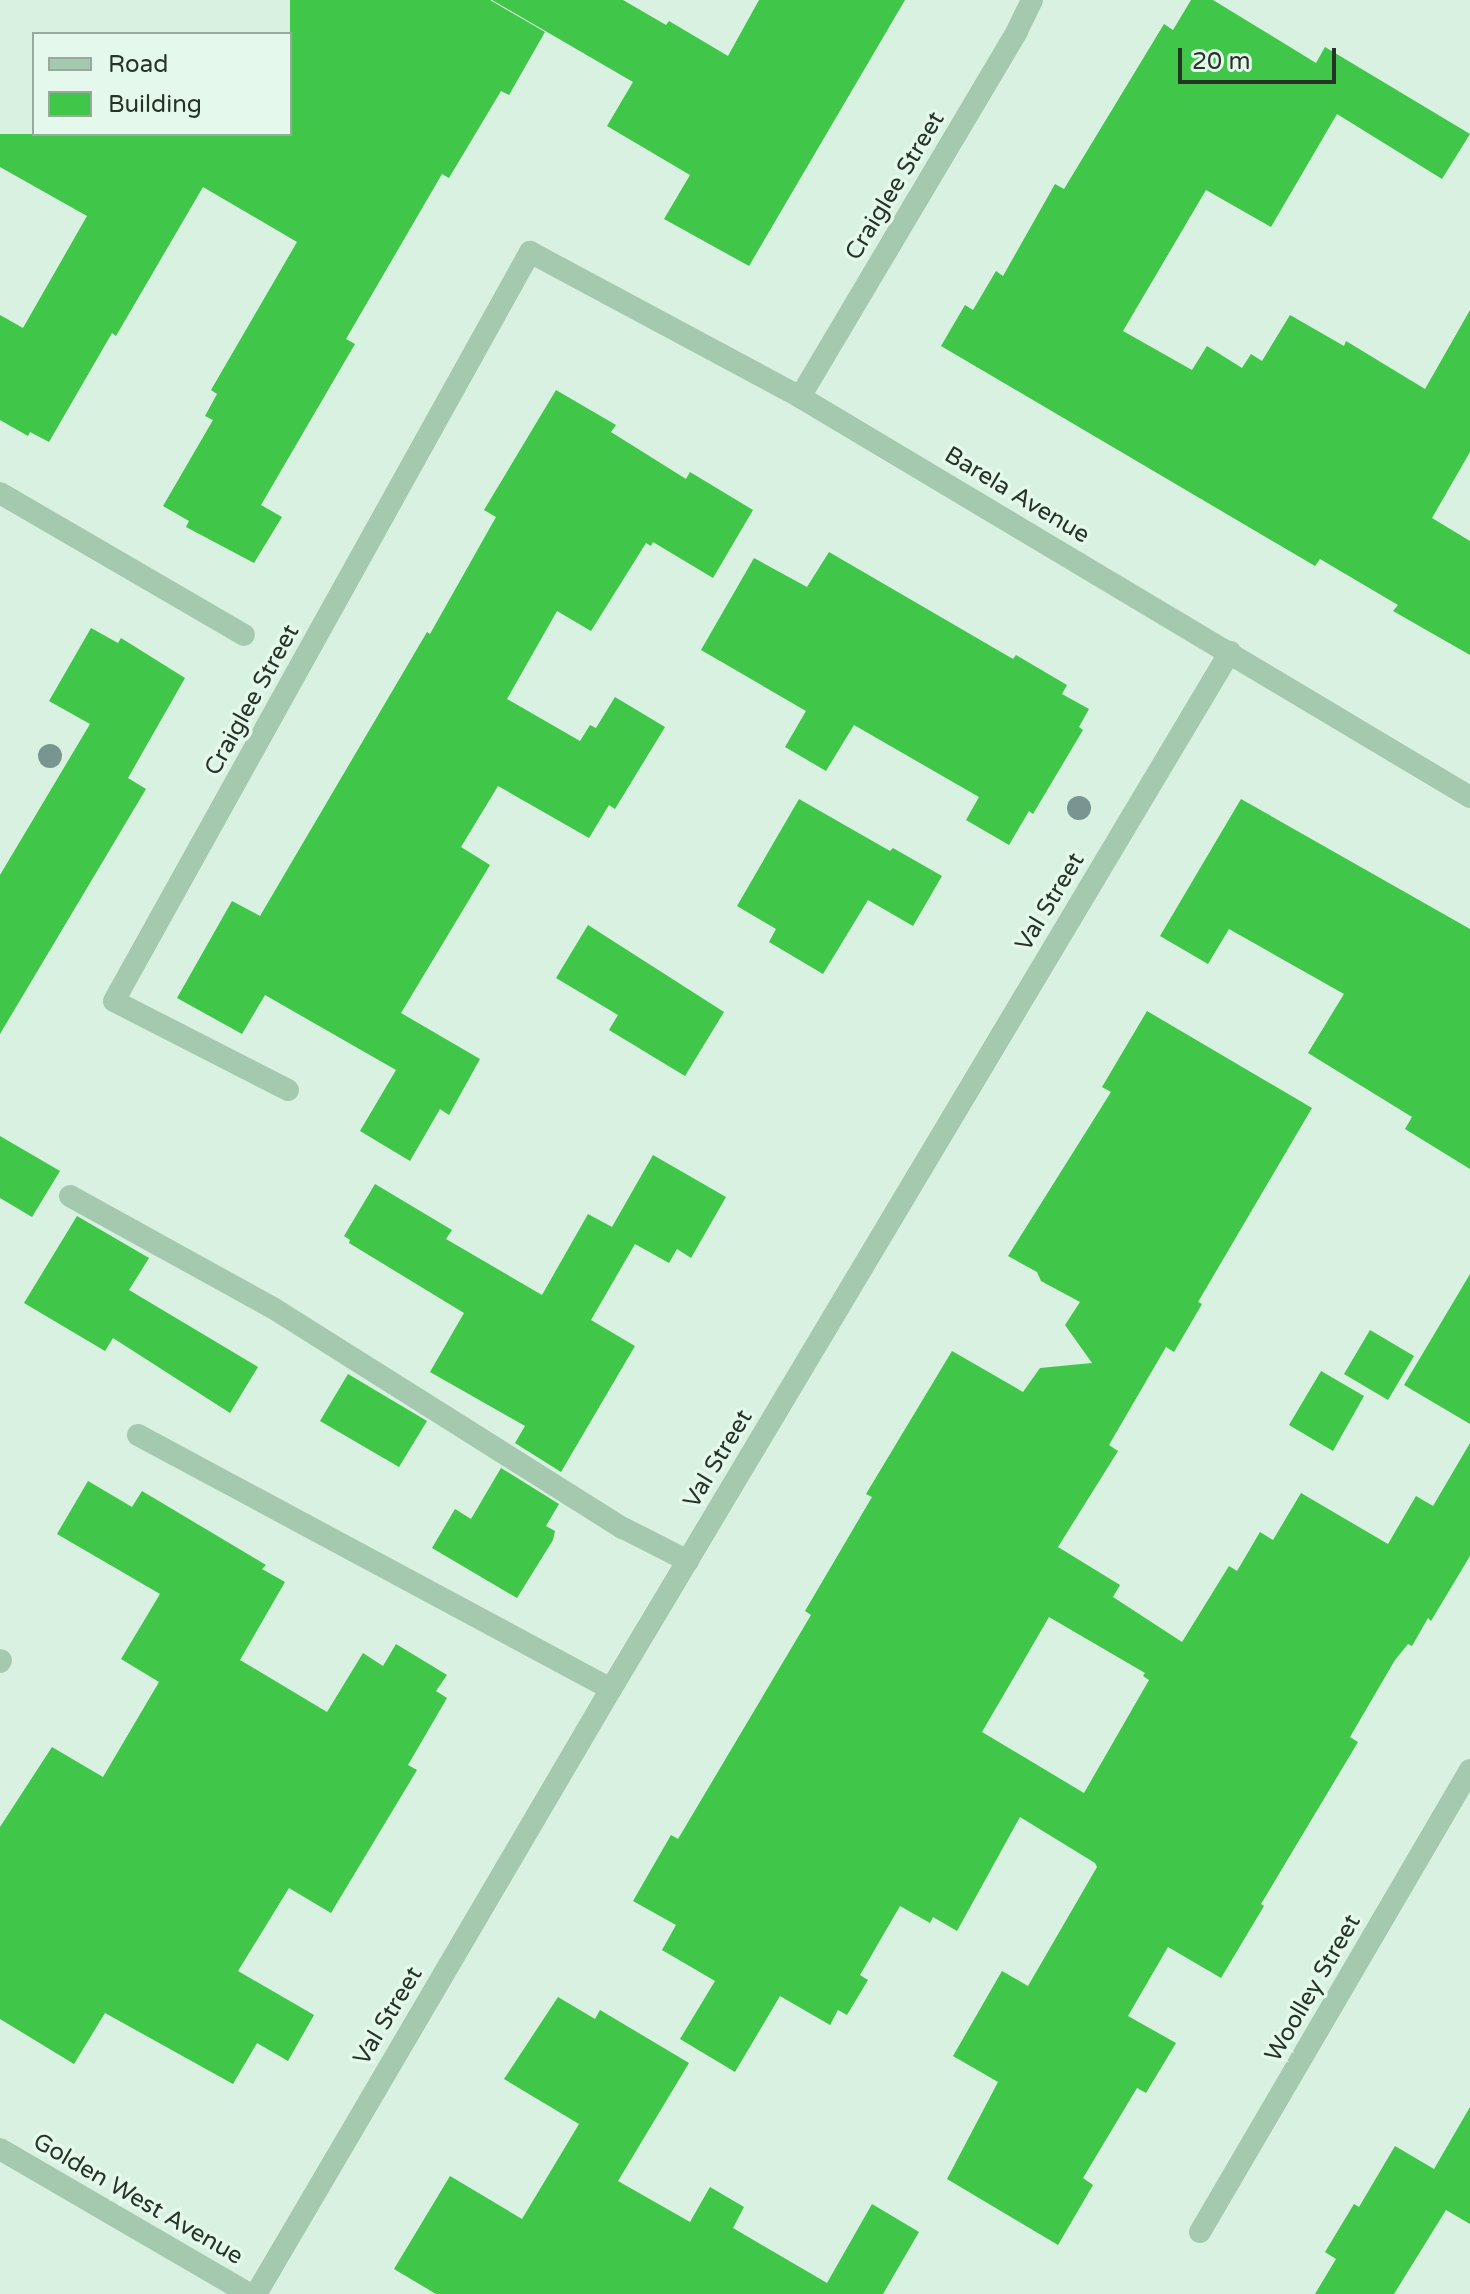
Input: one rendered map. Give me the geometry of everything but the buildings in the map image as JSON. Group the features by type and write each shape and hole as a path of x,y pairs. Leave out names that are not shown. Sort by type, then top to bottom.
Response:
{"street":[{"name":"Craiglee Street","path":"800,397 1017,31 1032,0"},
{"name":"Craiglee Street","path":"288,1090 114,1001 530,252"},
{"name":"Barela Avenue","path":"530,252 800,397 1470,797"},
{"path":"0,493 244,635"},
{"name":"Val Street","path":"256,2294 611,1689 1230,652"},
{"path":"70,1196 273,1308 623,1528 688,1561"},
{"path":"138,1435 611,1689"},
{"name":"Woolley Street","path":"1200,2232 1470,1770"},
{"name":"Golden West Avenue","path":"0,2149 249,2294"}]}
